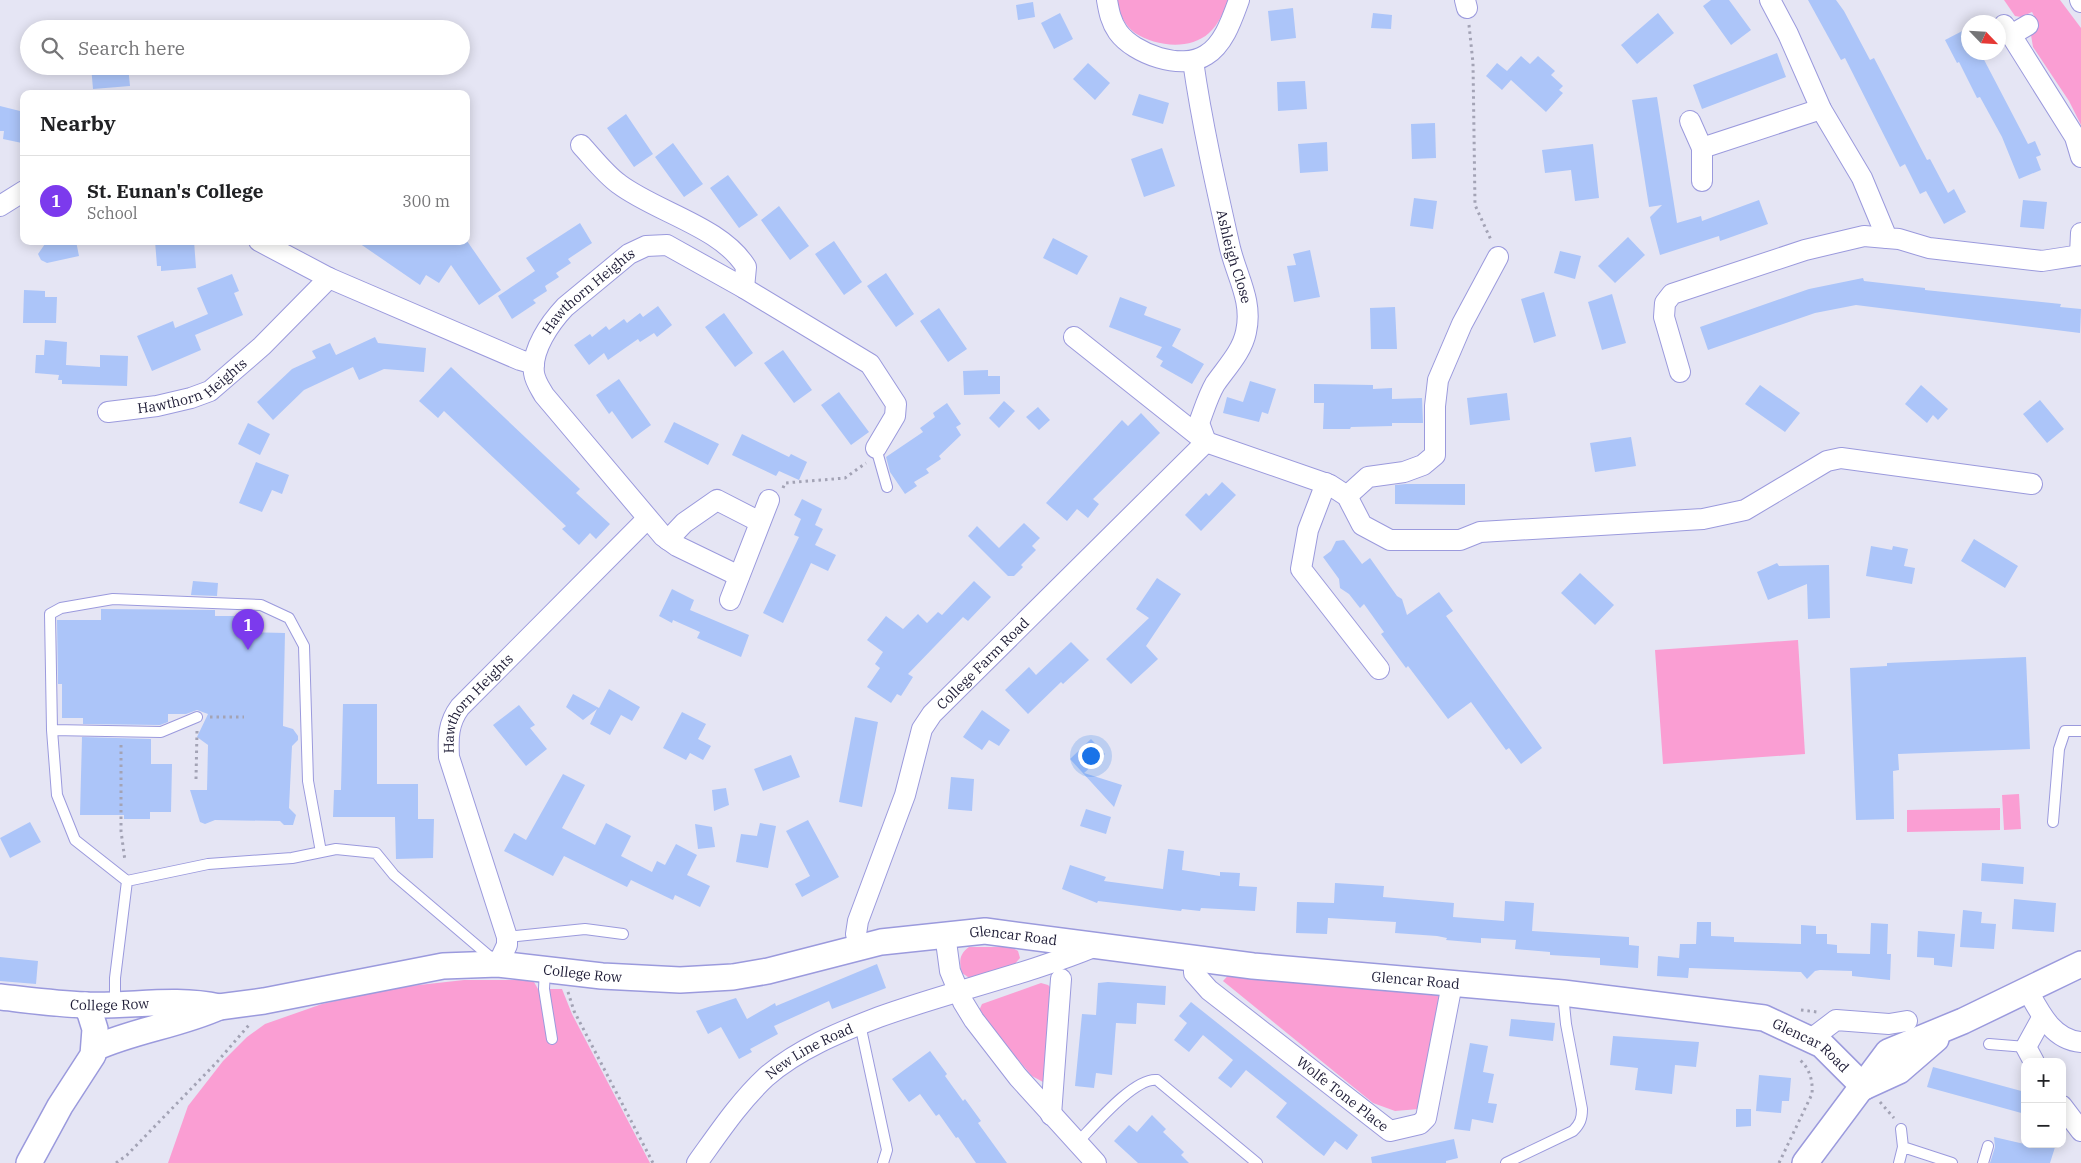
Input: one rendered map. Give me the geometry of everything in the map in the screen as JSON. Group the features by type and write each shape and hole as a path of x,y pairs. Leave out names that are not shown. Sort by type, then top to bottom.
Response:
{"street":[{"path":"1106,0 1111,20 1119,34 1130,43 1163,58 1193,61 1206,55 1219,44 1239,0"},
{"path":"1770,0 1788,34 1821,109 1862,178 1887,238"},
{"path":"2028,25 2008,30 2025,54 2075,137 2081,157"},
{"name":"Ashleigh Close","path":"1193,61 1200,111 1231,250 1247,299 1248,318 1246,334 1241,346 1215,385 1199,423 1206,442"},
{"path":"1702,148 1821,109"},
{"path":"1690,122 1702,148 1702,181"},
{"path":"581,146 618,183 654,206 704,231 732,250 746,267 744,288"},
{"path":"0,206 20,193"},
{"path":"1680,372 1664,317 1665,303 1672,294 1805,250 1864,236 1899,239 1929,248 2042,261 2080,255 2081,233"},
{"path":"267,245 329,278 520,360 534,364 537,383 544,395 647,519 668,540 739,576"},
{"name":"Hawthorn Heights","path":"534,364 541,344 556,317 620,259 640,248 667,245 744,288 870,364 896,404 896,416 876,448"},
{"path":"1347,496 1368,477 1404,472 1423,465 1436,455 1435,406 1438,380 1462,324 1498,257"},
{"name":"Hawthorn Heights","path":"108,412 157,406 210,391 262,346 329,278"},
{"path":"1074,337 1206,442 1326,483 1347,496 1362,525 1390,540 1402,542 1460,540 1480,532 1703,519 1729,515 1745,510 1827,461 1841,458 2032,484"},
{"name":"College Farm Road","path":"860,946 856,934 858,921 905,795 922,729 932,714 1206,442"},
{"path":"1326,483 1308,530 1301,569 1379,669"},
{"path":"668,540 684,523 712,501 717,500 760,522"},
{"path":"730,600 769,500"},
{"name":"Hawthorn Heights","path":"507,937 449,757 450,724 460,707 647,519"},
{"name":"Glencar Road","path":"945,934 985,931 1194,959 1563,993 1764,1018 1804,1047 1832,1054 1864,1087"},
{"path":"945,934 947,962 958,992 974,1020 998,1052 1051,1115 1076,1144 1096,1163"},
{"name":"College Row","path":"95,1048 114,1040 197,1017 219,1007 264,1001 443,966 498,964 680,980 768,971 860,946 945,934"},
{"path":"1031,936 1035,968"},
{"path":"498,964 506,945 507,937"},
{"name":"New Line Road","path":"697,1163 728,1121 765,1078 804,1050 860,1024 1063,960 1096,946"},
{"name":"Wolfe Tone Place","path":"1194,959 1194,972 1208,990 1390,1131 1420,1124 1426,1118 1452,984"},
{"path":"1805,1163 1864,1087 1888,1052 1950,1027 2081,964"},
{"path":"1051,1115 1061,979"},
{"path":"2028,991 2042,1018 2056,1032 2073,1042 2081,1042"},
{"name":"College Row","path":"0,997 85,1005 167,1001 200,1003 219,1007"},
{"path":"29,1163 60,1106 89,1062 95,1048 95,1029 90,1013 85,1005"},
{"path":"2030,1055 2042,1018"},
{"path":"1804,1047 1836,1020 1889,1024 1907,1021"},
{"path":"2066,1111 2081,1131"}],"lane":[{"path":"876,448 887,487"},
{"path":"127,881 75,840 57,795 52,730 50,614 61,608 113,599 261,605 289,618 304,646 308,781 321,852"},
{"path":"52,730 161,732 197,717"},
{"path":"2053,822 2058,749 2065,731 2081,731"},
{"path":"127,881 208,864 292,858 336,849 376,853 394,875 498,964"},
{"path":"115,1003 115,978 127,881"},
{"path":"507,937 584,929 623,934"},
{"path":"545,969 544,989 552,1039"},
{"path":"1506,1163 1573,1131 1579,1125 1582,1118 1582,1109 1566,1024 1563,993"},
{"path":"860,1024 887,1150 883,1163"},
{"path":"1989,1044 2030,1055"},
{"path":"1076,1144 1123,1098 1148,1081 1157,1080 1204,1117 1256,1163"},
{"path":"1899,1163 1903,1147 1901,1129"},
{"path":"1983,1163 1988,1146"},
{"path":"1903,1147 1952,1163"}],"path":[{"path":"1466,4 1473,63 1475,205 1498,257"},
{"path":"769,500 780,498 785,483 845,478 871,459 876,448"},
{"path":"196,780 197,717 244,717"},
{"path":"121,732 121,831 127,881"},
{"path":"568,997 574,1012 654,1163"},
{"path":"116,1163 127,1155 217,1062 254,1020 264,1001"},
{"path":"1779,1163 1812,1094 1813,1084 1804,1047"},
{"path":"1864,1087 1891,1113 1901,1129"}],"shaded area":[{"path":"1116,0 1228,0 1220,18 1209,33 1201,39 1192,42 1172,45 1152,41 1135,33 1123,18"},
{"path":"2004,0 2060,0 2081,28 2081,125 2069,101 2033,47 2031,35 2039,26 2032,12 2021,17 2015,16"},
{"path":"1798,640 1805,754 1663,764 1655,650"},
{"path":"2019,794 2021,829 2004,830 2002,795"},
{"path":"2000,808 2000,830 1907,832 1907,810"},
{"path":"969,947 1011,947 1018,951 1020,958 1013,966 971,979 962,973 960,965 962,955"},
{"path":"1234,969 1440,995 1419,1109 1395,1111 1373,1103 1223,981"},
{"path":"464,980 525,980 534,982 538,989 562,989 572,1014 650,1163 168,1163 188,1106 223,1061 247,1037 265,1024 322,1004 392,988"},
{"path":"1041,983 1048,985 1052,989 1043,1082 1032,1076 978,1013 982,1004"}],"building":[{"path":"1711,0 1729,0 1751,30 1731,45 1703,6"},
{"path":"1808,0 1836,0 1844,11 1870,60 1874,58 1927,160 1930,159 1948,193 1954,189 1966,212 1944,224 1926,191 1920,194 1905,164 1900,167 1845,58 1841,60"},
{"path":"1033,2 1035,17 1018,20 1016,5"},
{"path":"1293,8 1296,38 1271,41 1268,11"},
{"path":"1060,13 1073,39 1054,49 1041,23"},
{"path":"1373,13 1392,15 1391,29 1371,28"},
{"path":"1658,13 1674,33 1637,64 1621,45"},
{"path":"1961,32 1961,60 1984,60 2028,144 2035,141 2041,155 2036,157 2041,170 2019,179 2002,137 1980,97 1977,98 1959,62 1957,63 1945,40"},
{"path":"1777,53 1786,77 1702,109 1693,85"},
{"path":"1521,56 1530,64 1538,56 1555,71 1551,75 1563,86 1559,90 1563,93 1546,112 1511,80 1502,90 1486,76 1497,63 1507,71"},
{"path":"1088,63 1110,83 1095,100 1073,79"},
{"path":"92,75 129,75 130,86 93,89"},
{"path":"1305,81 1307,109 1278,111 1277,82"},
{"path":"1139,94 1169,103 1163,124 1132,115"},
{"path":"1657,97 1677,223 1701,216 1702,221 1759,200 1768,224 1720,241 1719,236 1660,255 1650,217 1662,205 1649,207 1632,100"},
{"path":"0,106 20,111 20,143 3,139 4,131 0,131"},
{"path":"626,114 653,154 634,167 607,128"},
{"path":"1435,123 1436,158 1412,159 1411,124"},
{"path":"1327,142 1328,171 1300,173 1298,144"},
{"path":"673,143 703,184 684,197 655,157"},
{"path":"1593,144 1599,198 1575,201 1571,170 1545,173 1542,150"},
{"path":"1162,148 1175,186 1144,197 1131,159"},
{"path":"728,175 758,215 739,228 710,188"},
{"path":"1414,198 1437,201 1433,229 1410,226"},
{"path":"2023,200 2047,202 2044,229 2020,227"},
{"path":"779,206 809,246 790,260 761,220"},
{"path":"580,223 592,243 568,259 571,263 556,273 559,277 545,286 547,291 533,300 536,303 512,319 498,296 535,271 526,258"},
{"path":"1628,237 1645,255 1615,283 1598,266"},
{"path":"1053,238 1088,256 1077,275 1043,258"},
{"path":"834,241 862,282 844,295 815,254"},
{"path":"44,245 77,245 79,256 47,263 41,260 38,254"},
{"path":"155,245 194,245 196,268 161,271 161,266 157,266"},
{"path":"362,245 470,245 501,290 479,305 451,265 439,283 426,275 420,285"},
{"path":"1310,250 1320,297 1294,302 1287,266 1296,265 1293,254"},
{"path":"1560,251 1581,256 1575,279 1554,273"},
{"path":"886,273 914,314 896,327 867,286"},
{"path":"232,274 239,291 234,293 243,315 195,335 201,350 152,371 137,336 173,321 175,328 208,314 197,288"},
{"path":"1863,278 1864,281 1925,288 1925,290 2061,304 2060,307 2081,309 2080,333 1856,305 1815,313 1708,350 1700,327 1809,289"},
{"path":"24,290 45,291 45,297 57,297 56,323 23,323"},
{"path":"1544,292 1556,336 1534,343 1521,299"},
{"path":"1612,294 1626,343 1602,350 1588,302"},
{"path":"1120,297 1147,307 1144,315 1181,329 1172,346 1204,364 1192,384 1160,366 1163,361 1156,357 1162,347 1109,327"},
{"path":"658,306 672,325 657,337 654,333 640,342 638,339 608,360 604,353 589,365 574,345 590,334 592,337 606,326 609,330 624,319 627,323 640,313 643,317"},
{"path":"1395,307 1397,349 1371,349 1370,308"},
{"path":"939,308 967,349 948,362 920,321"},
{"path":"724,313 753,353 735,367 705,327"},
{"path":"375,337 378,343 426,348 424,372 384,369 359,380 353,367 304,390 273,420 257,402 292,369 316,358 312,351 330,343 336,355"},
{"path":"45,340 67,342 66,365 100,367 100,355 128,356 127,386 62,384 62,380 58,380 59,375 35,373 36,355 44,355"},
{"path":"783,350 812,390 794,403 764,363"},
{"path":"451,367 580,489 576,493 610,524 596,539 590,533 579,545 562,529 566,526 444,411 438,418 419,401"},
{"path":"988,370 988,376 1000,376 1000,394 964,395 963,371"},
{"path":"619,379 651,425 632,439 612,411 609,414 596,395"},
{"path":"1250,381 1276,389 1268,414 1262,412 1259,422 1223,413 1227,397 1243,402"},
{"path":"1314,384 1373,385 1373,389 1392,388 1392,399 1422,398 1423,423 1392,423 1392,426 1323,429 1324,403 1314,403"},
{"path":"1760,385 1800,413 1785,432 1745,404"},
{"path":"1921,385 1948,409 1938,420 1933,415 1927,423 1905,404"},
{"path":"839,392 869,432 851,445 821,405"},
{"path":"1507,393 1510,420 1470,425 1467,398"},
{"path":"2040,400 2064,429 2047,443 2023,414"},
{"path":"1004,401 1015,411 999,428 989,418"},
{"path":"947,403 961,424 956,427 961,435 939,456 941,459 926,469 929,473 914,482 917,486 905,494 890,472 886,457 923,432 920,428 935,417 933,413"},
{"path":"1038,407 1050,420 1039,430 1026,417"},
{"path":"1141,413 1160,433 1093,499 1099,504 1088,518 1077,509 1067,521 1046,503 1122,420 1128,426"},
{"path":"674,422 719,444 708,465 664,442"},
{"path":"248,423 270,434 260,455 238,444"},
{"path":"742,434 789,457 791,454 807,462 799,480 779,471 776,476 732,455"},
{"path":"1631,437 1636,466 1595,472 1590,443"},
{"path":"256,462 289,475 282,494 272,490 262,512 239,503"},
{"path":"1222,482 1236,495 1201,531 1185,515 1206,493 1209,496"},
{"path":"1465,484 1465,505 1395,504 1395,485"},
{"path":"802,499 822,509 815,525 823,529 815,545 836,555 828,571 811,563 783,623 763,613 799,537 794,535 801,519 794,515"},
{"path":"1024,523 1040,538 1032,546 1036,550 1021,565 1023,567 1014,576 1008,576 968,536 977,526 999,548"},
{"path":"1974,539 2018,566 2005,588 1961,561"},
{"path":"1344,540 1362,564 1370,558 1397,596 1402,599 1407,615 1439,592 1453,611 1446,616 1542,748 1521,764 1509,748 1506,750 1471,702 1448,719 1381,634 1384,632 1364,604 1360,608 1349,594 1340,588 1339,579 1323,557 1331,551 1336,541"},
{"path":"1871,546 1892,550 1893,546 1908,549 1904,566 1915,568 1912,584 1866,576"},
{"path":"1777,563 1779,566 1829,565 1830,618 1808,619 1807,584 1768,600 1757,572"},
{"path":"1580,573 1614,605 1595,625 1561,593"},
{"path":"1157,578 1181,594 1146,646 1158,659 1131,684 1106,659 1149,618 1136,609"},
{"path":"193,581 218,583 217,596 191,595"},
{"path":"974,581 991,597 968,621 963,617 908,674 913,677 901,696 897,694 891,703 867,687 880,668 875,664 883,652 867,640 886,616 903,629 918,614 927,623 938,612 942,615"},
{"path":"672,589 694,600 690,610 749,635 741,657 697,638 700,632 673,620 672,623 659,616"},
{"path":"101,609 215,610 215,616 245,616 245,632 285,633 283,726 293,729 298,736 298,740 292,746 289,808 296,815 293,825 284,825 280,821 215,820 205,824 200,822 190,790 207,790 208,745 197,737 208,714 197,710 186,714 168,714 168,722 160,725 83,724 83,718 62,718 62,684 58,684 57,620 101,620"},
{"path":"1071,642 1089,660 1063,684 1061,682 1028,714 1005,690 1029,667 1036,675"},
{"path":"2026,657 2030,749 1898,754 1899,770 1893,771 1894,819 1856,820 1850,668 1887,666 1887,663"},
{"path":"609,689 640,707 632,721 621,715 610,735 590,724 597,709 583,720 566,707 573,694 599,708"},
{"path":"343,704 377,704 377,784 418,784 418,819 434,819 433,858 396,859 395,817 333,817 334,790 341,790"},
{"path":"519,705 535,725 530,728 547,749 526,766 493,725"},
{"path":"982,710 1010,730 999,746 989,740 982,750 963,737"},
{"path":"682,712 706,724 698,739 711,746 703,760 690,753 686,760 663,748"},
{"path":"855,717 878,722 862,807 839,802"},
{"path":"82,737 151,739 151,764 172,764 171,812 150,812 150,819 124,819 124,815 80,815"},
{"path":"1091,739 1105,754 1084,773 1122,785 1114,807 1070,759"},
{"path":"791,755 800,777 763,791 754,769"},
{"path":"563,774 585,785 562,828 595,845 606,823 631,836 621,856 652,872 657,861 665,865 676,844 697,855 687,875 710,886 700,907 675,895 673,900 631,880 627,887 564,856 553,876 504,851 514,833 526,840"},
{"path":"951,777 974,779 972,811 948,809"},
{"path":"726,788 729,805 714,811 712,790"},
{"path":"1086,809 1111,817 1106,834 1080,826"},
{"path":"808,820 839,877 802,897 795,884 810,876 786,831"},
{"path":"30,822 41,842 10,858 0,838"},
{"path":"760,823 776,826 768,868 736,862 741,834 757,836"},
{"path":"695,824 712,827 715,847 698,849"},
{"path":"1168,849 1184,851 1182,870 1220,876 1220,872 1240,873 1239,886 1257,887 1255,911 1201,908 1200,911 1182,909 1181,911 1098,901 1097,903 1062,889 1070,865 1106,877 1104,881 1163,889"},
{"path":"1982,863 2024,867 2023,884 1981,881"},
{"path":"1335,883 1384,886 1383,897 1454,903 1453,917 1504,921 1505,901 1534,903 1532,931 1629,937 1629,945 1639,946 1638,968 1600,965 1600,958 1550,955 1550,952 1515,949 1516,940 1481,938 1481,943 1446,940 1447,938 1437,936 1395,933 1396,922 1328,918 1327,934 1296,933 1297,902 1334,903"},
{"path":"2014,899 2056,903 2054,932 2012,929"},
{"path":"1963,910 1982,912 1981,923 1996,924 1994,949 1960,947"},
{"path":"1697,922 1711,922 1711,936 1734,937 1734,942 1801,944 1801,925 1816,926 1816,934 1827,934 1827,944 1837,945 1837,953 1870,954 1871,923 1888,924 1887,954 1891,954 1890,980 1852,976 1852,971 1820,970 1815,971 1807,979 1801,972 1689,968 1688,978 1657,976 1658,956 1679,958 1680,944 1696,944"},
{"path":"1918,931 1955,934 1952,967 1934,965 1934,958 1917,957"},
{"path":"0,957 38,961 36,984 0,981"},
{"path":"877,964 886,988 832,1009 829,1001 774,1026 778,1034 750,1049 752,1052 739,1059 721,1027 708,1034 696,1011 736,998 747,1019 775,1003 776,1006"},
{"path":"1098,983 1166,986 1165,1005 1137,1003 1136,1024 1116,1023 1112,1075 1096,1073 1094,1088 1075,1086 1082,1014 1096,1015"},
{"path":"1191,1002 1358,1135 1347,1150 1335,1141 1324,1156 1316,1150 1276,1117 1287,1103 1246,1070 1231,1088 1218,1078 1233,1060 1203,1035 1189,1052 1174,1040 1187,1023 1179,1016"},
{"path":"1511,1019 1555,1023 1553,1041 1509,1036"},
{"path":"1613,1036 1699,1042 1696,1067 1675,1065 1672,1094 1635,1090 1638,1068 1610,1065"},
{"path":"1470,1043 1488,1046 1483,1072 1494,1074 1488,1103 1497,1104 1493,1123 1472,1119 1470,1131 1454,1129"},
{"path":"930,1051 947,1074 945,1076 963,1101 965,1099 981,1121 978,1123 1007,1163 976,1163 958,1137 956,1138 939,1114 936,1116 920,1094 909,1102 892,1079"},
{"path":"1933,1067 2021,1091 2021,1113 1927,1087"},
{"path":"1759,1075 1791,1078 1789,1101 1782,1101 1781,1113 1756,1111"},
{"path":"1736,1109 1751,1109 1751,1126 1736,1127"},
{"path":"1152,1115 1166,1129 1163,1132 1184,1152 1181,1155 1189,1163 1138,1163 1114,1141 1129,1125 1137,1132"},
{"path":"1994,1137 2021,1143 2021,1148 2055,1148 2050,1163 1990,1163 1995,1147"},
{"path":"1454,1139 1458,1158 1446,1161 1446,1163 1372,1163 1371,1157"}],"place":[{"name":"St. Eunan's College","path":"248,650"}]}
